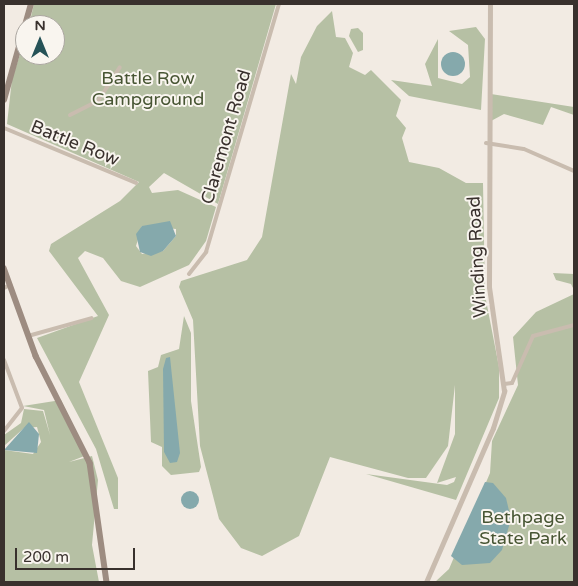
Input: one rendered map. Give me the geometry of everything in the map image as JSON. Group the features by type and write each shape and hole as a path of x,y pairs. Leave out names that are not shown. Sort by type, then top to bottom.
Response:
{"main road":[{"path":"4,100 6,84 31,4"},
{"path":"4,268 7,287 28,336 90,463 107,582"}],"street":[{"name":"Claremont Road","path":"189,274 206,252 279,4"},
{"name":"Winding Road","path":"426,582 493,428 504,384 490,303 486,143 490,4"},
{"path":"70,115 98,101 120,67"},
{"name":"Battle Row","path":"4,128 136,183"},
{"path":"486,143 524,149 574,171"},
{"path":"28,336 92,318"},
{"path":"504,384 512,384 533,336 574,325"},
{"path":"4,362 22,408 4,431"}],"green space":[{"name":"Battle Row Campground","path":"34,4 276,4 218,204 164,173 149,187 152,193 178,190 216,207 206,241 189,265 140,287 121,281 103,258 85,251 78,258 109,315 79,382 118,478 118,509 114,509 96,449 37,338 98,316 49,251 51,244 120,201 139,182 7,124 12,79 17,65 65,65 65,15 31,15","holes":["142,226 176,229 176,236 163,251 142,254 136,246"]},
{"path":"332,11 336,37 345,38 353,53 349,67 365,75 371,70 401,100 396,116 406,128 402,138 409,162 439,168 466,183 483,183 485,295 499,367 499,398 456,500 366,474 447,485 454,482 456,477 437,483 455,434 455,385 448,446 426,478 408,478 330,457 299,536 262,556 241,548 219,519 200,446 193,320 179,287 181,281 247,260 262,237 291,74 296,84 301,57 317,26"},
{"path":"476,27 485,39 481,110 409,96 391,80 432,86 425,64 438,39 438,78 462,84 470,77 468,45 449,31"},
{"path":"358,28 363,33 363,50 358,52 349,36 351,29"},
{"path":"491,94 574,107 574,115 551,107 543,125 504,114 491,121"},
{"path":"553,273 574,274 574,290 571,284 556,280"},
{"name":"Bethpage State Park","path":"574,294 574,582 435,582 449,569 490,473 492,441 518,385 513,337 536,312"},
{"path":"184,316 191,333 191,401 201,467 199,472 171,475 162,466 162,447 151,442 148,371 158,367 161,355 179,349"},
{"path":"61,400 87,455 69,462 92,456 98,480 92,545 99,582 4,582 4,450 33,454 41,442 37,427 24,428 4,446 4,435 21,423 24,409 43,411 50,435 44,410 23,406"}],"water":[{"path":"453,52 462,55 465,64 462,73 453,76 444,73 441,64 444,55"},
{"path":"170,221 176,236 163,251 151,256 140,252 136,234 142,226"},
{"path":"170,357 180,453 177,462 170,463 164,452 163,369 166,358"},
{"path":"29,422 39,434 37,453 4,450"},
{"path":"485,482 493,483 506,498 511,519 502,550 490,563 462,565 451,556"},
{"path":"190,491 196,494 199,500 196,506 190,509 184,506 181,500 184,494"}]}
